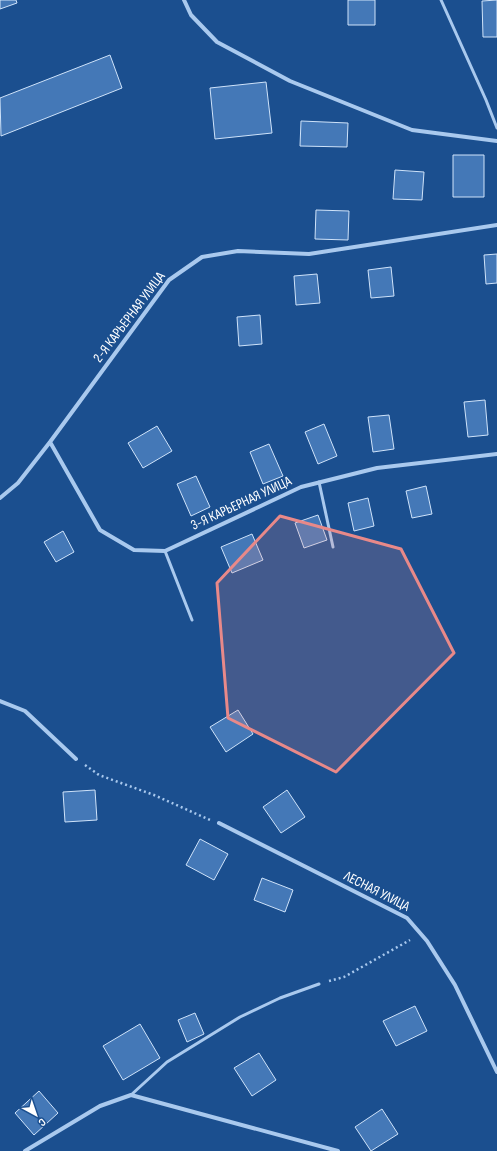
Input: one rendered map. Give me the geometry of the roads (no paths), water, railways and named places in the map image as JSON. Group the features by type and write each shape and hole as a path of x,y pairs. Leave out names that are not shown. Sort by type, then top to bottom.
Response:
{"street":[{"path":"184,0 191,15 217,42 290,81 412,130 497,141"},
{"name":"2-Я КАРЬЕРНАЯ УЛИЦА","path":"0,498 18,483 50,442 169,280 202,257 238,251 310,254 497,226"},
{"name":"3-Я КАРЬЕРНАЯ УЛИЦА","path":"50,442 100,530 134,550 166,551 302,487 319,482 377,468 497,454"},
{"path":"0,701 25,711 76,759"},
{"name":"ЛЕСНАЯ УЛИЦА","path":"219,823 407,918 421,934 455,985 497,1072"},
{"path":"25,1151 100,1106 132,1095 338,1151"}],"lane":[{"path":"441,0 497,128"},
{"path":"319,482 333,547"},
{"path":"166,551 192,620"},
{"path":"132,1095 168,1062 240,1017 280,998 319,984"}]}
